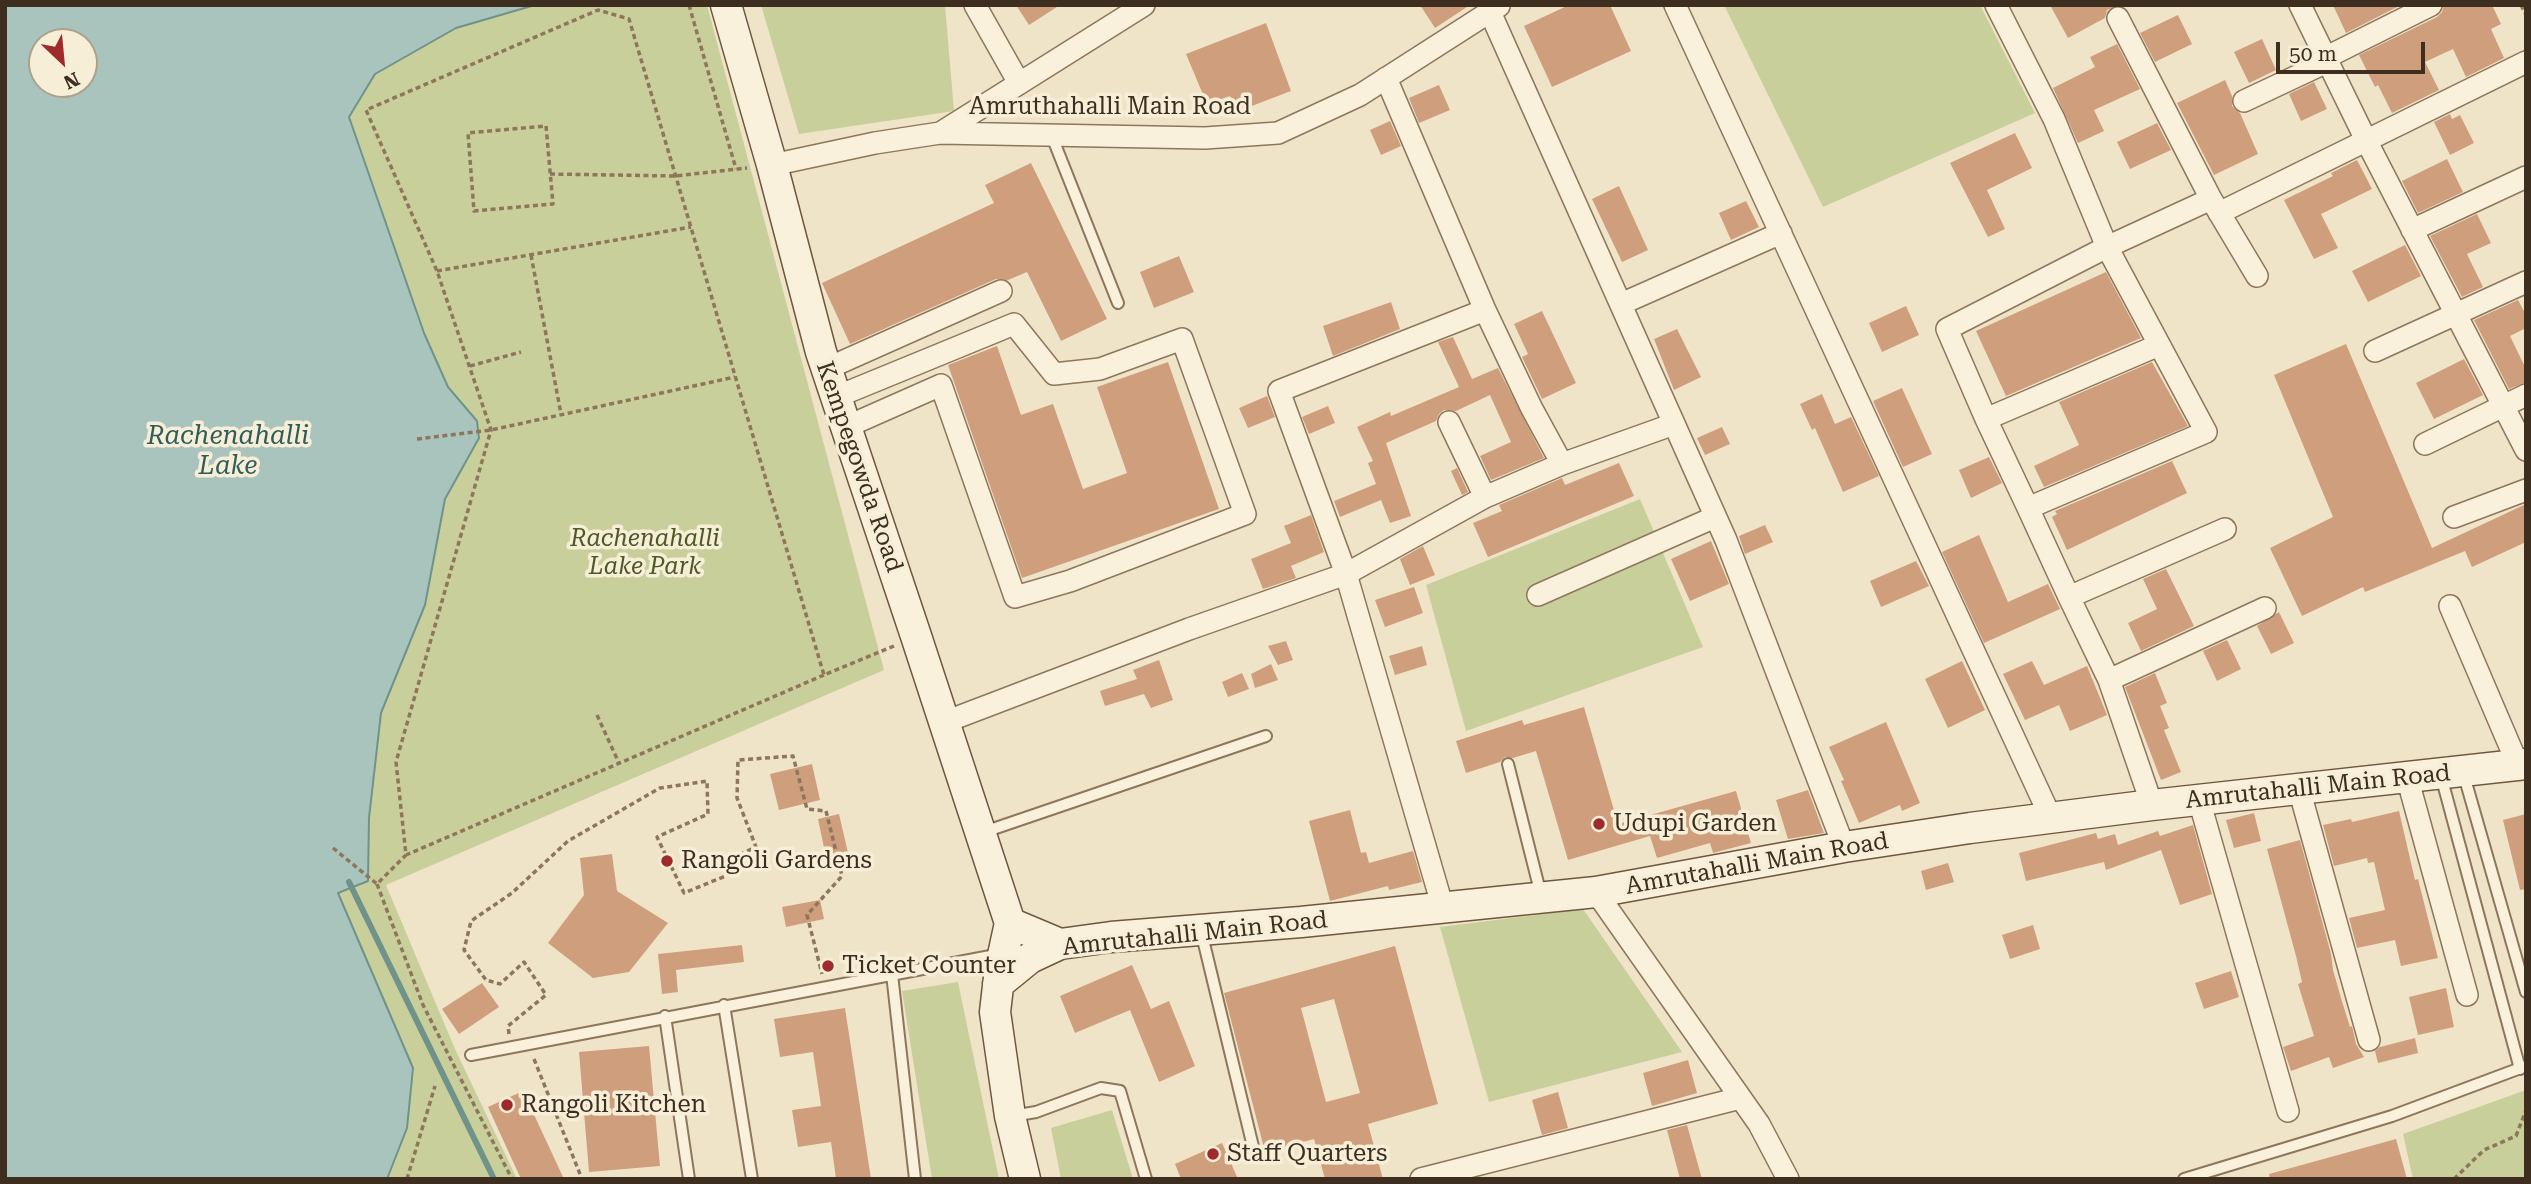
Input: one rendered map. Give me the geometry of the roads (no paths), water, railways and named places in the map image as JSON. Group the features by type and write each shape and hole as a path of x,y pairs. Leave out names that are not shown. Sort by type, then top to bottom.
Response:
{"street":[{"name":"Kempegowda Road","path":"726,5 831,383 1010,923"},
{"path":"975,5 1019,83"},
{"path":"1675,5 2051,818"},
{"path":"1996,5 2054,120 2107,247 2206,432 2028,508"},
{"path":"2300,5 2367,142 2526,450"},
{"path":"2244,101 2431,5"},
{"path":"940,133 1135,8"},
{"name":"Amruthahalli Main Road","path":"772,165 876,143 940,133 1205,138 1278,133 1360,95 1496,9"},
{"path":"1496,9 1715,517 1789,700 1844,847"},
{"path":"2118,18 2215,206 2257,276"},
{"path":"2152,805 2109,680 1986,419 1947,329 2107,247 2215,206 2367,142 2526,62"},
{"path":"1386,78 1485,310 1531,407 1562,464"},
{"path":"2412,230 2526,177"},
{"path":"1621,304 1781,233"},
{"path":"2375,351 2526,282"},
{"path":"831,383 1001,291"},
{"path":"1443,908 1346,574 1279,391 1485,310"},
{"path":"831,383 930,358 1014,324 1054,374 1100,369 1182,339 1245,514 1070,581 1015,597 930,358"},
{"path":"1986,419 2159,345"},
{"path":"846,427 941,385"},
{"path":"2425,444 2526,395"},
{"path":"1449,422 1485,497"},
{"path":"945,722 1189,629 1346,574 1485,497 1562,464 1674,424"},
{"path":"2454,517 2526,490"},
{"path":"1538,595 1715,517"},
{"path":"2069,597 2225,529"},
{"path":"2450,606 2522,764"},
{"path":"2109,680 2265,608"},
{"name":"Amrutahalli Main Road","path":"998,984 1030,958 1060,944 1596,892 1844,847 2051,818 2522,764"},
{"path":"2407,777 2466,995"},
{"path":"2299,789 2369,1040"},
{"path":"2199,800 2288,1111"},
{"path":"1596,892 1759,1125 1788,1179"},
{"path":"1025,1179 1010,1116 995,1012 998,984 1010,923 1060,944"},
{"path":"1421,1179 1740,1098"}],"lane":[{"path":"1051,134 1118,303"},
{"path":"981,833 1266,736"},
{"path":"1508,764 1541,898"},
{"path":"2451,772 2526,992"},
{"path":"2184,1179 2392,1116 2523,1067 2451,772"},
{"path":"1201,931 1255,1156"},
{"path":"471,1055 1003,953"},
{"path":"892,974 915,1179"},
{"path":"724,1005 752,1179"},
{"path":"665,1016 689,1179"},
{"path":"1010,1116 1036,1112 1101,1088 1120,1091 1146,1179"}],"water":[{"name":"Rachenahalli Lake","path":"5,5 535,5 456,28 375,74 349,117 424,333 448,387 477,421 479,438 445,499 425,605 381,713 369,818 368,881 338,893 413,1068 407,1128 387,1179 5,1179"}],"waterway":[{"path":"349,882 494,1179"}],"place":[{"name":"Udupi Garden","path":"1599,824"},
{"name":"Rangoli Gardens","path":"667,861"},
{"name":"Ticket Counter","path":"828,966"},
{"name":"Rangoli Kitchen","path":"507,1105"},
{"name":"Staff Quarters","path":"1213,1154"}],"park label":[{"name":"Rachenahalli Lake Park","path":"645,553"}]}
